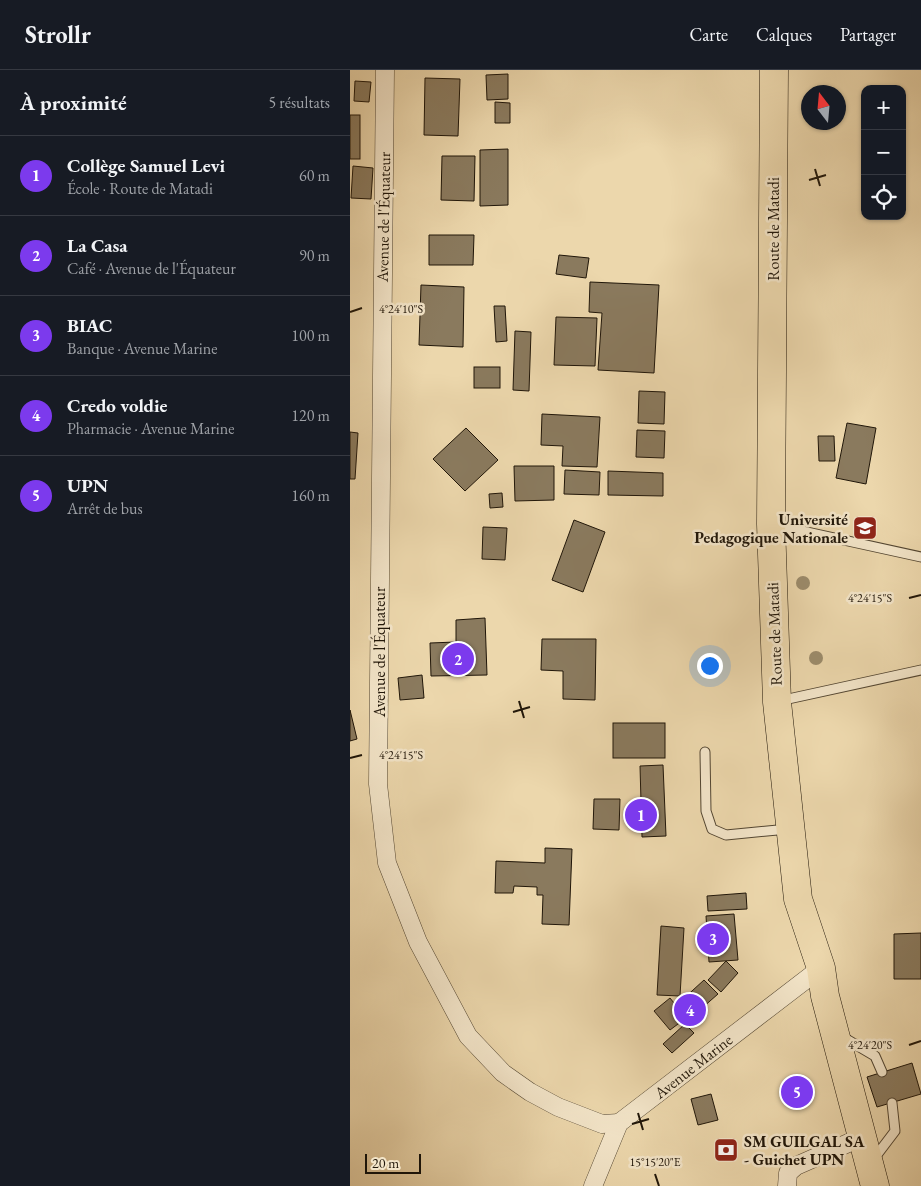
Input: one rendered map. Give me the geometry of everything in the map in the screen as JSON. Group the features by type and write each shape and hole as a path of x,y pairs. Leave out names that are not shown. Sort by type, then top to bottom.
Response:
{"main road":[{"name":"Route de Matadi","path":"774,70 771,524 777,702 798,899 820,968 872,1175"}],"street":[{"name":"Avenue de l'Équateur","path":"385,70 378,784 387,863 418,942 468,1036 503,1073 530,1092 558,1107 602,1124 619,1124"},
{"name":"Avenue Marine","path":"593,1186 619,1124 820,968"},
{"path":"787,1186 788,1173 796,1166 862,1137"}],"lane":[{"path":"771,524 921,557"},
{"path":"777,702 921,670"},
{"path":"705,752 706,811 712,828 726,835 790,828"},
{"path":"835,1032 875,1056 882,1072"},
{"path":"872,1175 895,1131 892,1102"}],"building":[{"path":"508,74 508,99 487,100 486,75"},
{"path":"425,78 460,79 458,136 424,135"},
{"path":"355,81 371,82 369,102 354,101"},
{"path":"495,102 510,103 510,123 495,123"},
{"path":"350,115 360,115 360,159 350,159"},
{"path":"508,149 508,205 480,206 480,150"},
{"path":"442,156 475,156 474,201 441,200"},
{"path":"353,166 373,168 371,199 351,198"},
{"path":"429,235 474,235 473,265 429,265"},
{"path":"559,255 589,258 586,278 556,274"},
{"path":"590,282 659,285 654,373 598,370 602,313 589,312"},
{"path":"421,285 464,287 463,347 419,345"},
{"path":"494,306 505,306 507,341 496,342"},
{"path":"556,317 597,318 595,366 554,365"},
{"path":"515,331 531,332 529,391 513,390"},
{"path":"474,367 500,367 500,388 474,388"},
{"path":"639,391 665,392 664,424 638,423"},
{"path":"542,414 600,417 597,467 562,466 563,446 541,445"},
{"path":"847,423 876,428 866,484 836,478"},
{"path":"466,428 498,460 465,491 433,459"},
{"path":"637,430 665,431 664,458 636,457"},
{"path":"350,432 358,433 355,479 350,479"},
{"path":"818,436 834,436 835,461 819,461"},
{"path":"514,466 554,466 554,500 515,501"},
{"path":"565,470 600,472 599,495 564,494"},
{"path":"608,471 663,473 663,496 608,495"},
{"path":"502,493 503,507 490,508 489,494"},
{"path":"574,520 605,532 583,592 552,580"},
{"path":"483,527 507,528 505,560 482,559"},
{"path":"485,618 487,675 431,676 430,643 456,642 456,620"},
{"path":"542,639 596,639 595,700 563,699 563,671 541,670"},
{"path":"422,675 424,698 400,700 398,678"},
{"path":"350,710 357,739 350,741"},
{"path":"613,723 665,723 665,758 613,758"},
{"path":"663,765 666,836 642,837 640,766"},
{"path":"594,799 620,799 619,830 593,829"},
{"path":"545,848 572,849 569,925 542,924 543,895 537,895 537,887 514,886 513,893 495,893 496,861 545,863"},
{"path":"746,893 747,909 708,911 707,896"},
{"path":"734,914 738,960 709,962 706,916"},
{"path":"661,926 684,928 680,996 657,995"},
{"path":"921,933 921,979 894,979 894,934"},
{"path":"726,961 738,973 721,992 708,980"},
{"path":"704,980 718,994 694,1015 681,1001"},
{"path":"670,998 686,1018 670,1030 654,1011"},
{"path":"685,1024 694,1033 672,1053 663,1044"},
{"path":"912,1063 921,1094 877,1107 867,1077"},
{"path":"711,1094 718,1120 698,1125 691,1099"}],"place":[{"name":"Université Pedagogique Nationale","path":"865,528"},
{"name":"La Casa","path":"458,659"},
{"name":"Collège Samuel Levi","path":"641,815"},
{"name":"BIAC","path":"713,939"},
{"name":"Credo voldie","path":"690,1010"},
{"name":"UPN","path":"797,1092"},
{"name":"SM GUILGAL SA - Guichet UPN","path":"726,1150"}]}
